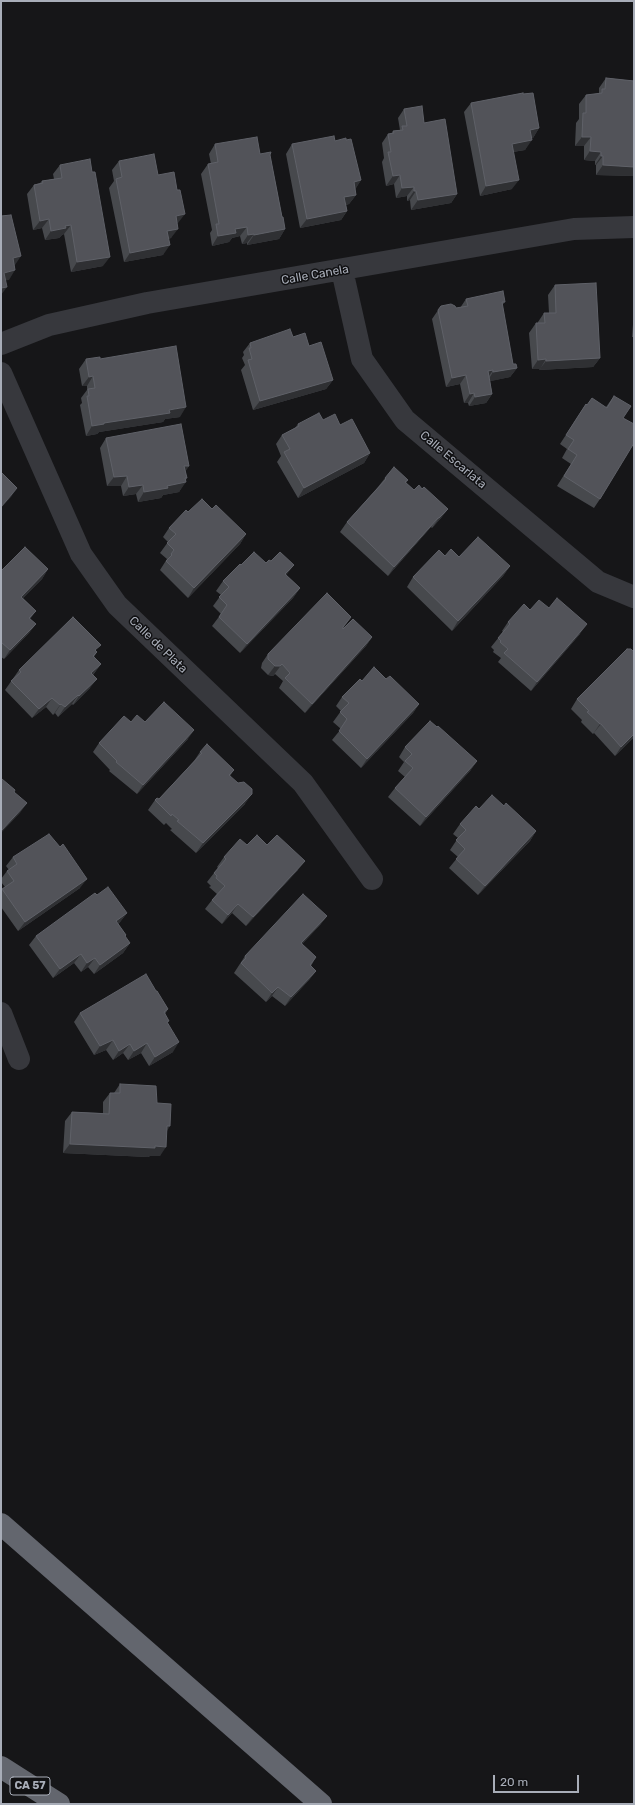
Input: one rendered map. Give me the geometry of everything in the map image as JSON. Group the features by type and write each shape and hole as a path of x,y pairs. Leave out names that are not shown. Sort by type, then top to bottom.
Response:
{"highway":[{"path":"1,1524 321,1804"},
{"name":"CA 57","path":"1,1767 59,1804"}],"street":[{"name":"Calle Canela","path":"1,344 49,325 140,305 574,229 634,227"},
{"name":"Calle Escarlata","path":"342,270 362,359 405,420 598,582 634,597"},
{"name":"Calle de Plata","path":"1,373 81,554 117,605 303,783 372,879"},
{"path":"1,1013 19,1059"}],"building":[{"path":"606,78 634,81 634,167 603,165 603,156 601,156 601,152 590,151 591,137 582,137 583,113 586,113 586,95 602,93 602,89 605,89"},
{"path":"523,93 533,93 539,128 530,130 532,140 512,144 519,180 486,186 471,103"},
{"path":"422,106 424,123 445,119 457,194 418,200 414,187 402,188 400,175 393,176 388,152 391,152 388,134 394,133 393,131 403,130 402,126 407,126 404,109"},
{"path":"334,136 335,141 346,138 346,140 351,139 361,180 354,182 356,195 344,197 347,211 307,219 292,144"},
{"path":"257,137 260,154 271,152 270,155 285,229 248,235 247,227 235,229 236,233 218,236 216,224 219,224 208,164 218,162 215,144"},
{"path":"154,154 158,175 174,172 177,190 180,190 185,214 176,216 178,229 167,231 170,245 130,253 116,179 122,177 119,161"},
{"path":"90,159 92,172 95,172 110,257 77,262 71,225 65,226 66,228 51,231 49,219 40,221 34,185 43,183 42,181 62,178 60,165"},
{"path":"11,215 21,256 13,258 15,270 4,273 7,287 1,288 1,216"},
{"path":"596,283 600,358 546,361 546,359 538,360 536,323 545,323 544,313 556,313 555,285"},
{"path":"503,291 505,302 502,302 513,364 516,364 517,368 493,372 493,370 488,371 492,394 475,397 474,393 470,394 466,375 452,378 438,310 441,306 451,304 456,308 468,306 466,299"},
{"path":"290,329 293,337 305,333 309,346 321,342 333,380 260,401 248,360 252,359 249,348 251,348 250,343"},
{"path":"176,346 186,407 169,410 170,413 92,426 87,396 89,396 88,389 95,388 93,376 89,377 86,359 100,357 100,359"},
{"path":"614,396 631,406 623,418 634,424 634,443 600,499 564,476 577,455 568,449 574,440 566,435 586,404 587,405 592,398 607,408"},
{"path":"319,413 323,420 335,414 340,425 352,419 370,453 304,488 284,452 290,449 282,435 299,426 298,424"},
{"path":"181,424 189,466 184,466 187,478 185,478 186,482 167,486 168,488 144,492 143,485 129,487 127,476 114,477 106,438"},
{"path":"394,467 408,480 405,482 414,490 419,485 422,489 424,487 448,509 394,567 347,522 386,479 385,478"},
{"path":"1,472 17,488 1,507"},
{"path":"202,499 212,509 216,505 246,534 194,588 166,561 172,555 171,554 174,550 167,543 176,534 169,528 186,510 188,512"},
{"path":"478,537 510,566 458,621 413,577 439,550 445,556 451,549 459,557"},
{"path":"25,547 48,569 21,597 36,611 29,618 36,624 10,650 1,642 1,571"},
{"path":"254,552 266,563 269,560 271,561 280,552 294,565 285,574 300,588 247,644 219,617 227,605 219,597 229,587 223,581"},
{"path":"327,593 351,617 343,629 353,619 372,637 312,704 285,678 290,673 282,664 280,666 275,666 268,659 268,654"},
{"path":"557,598 587,624 537,682 504,653 508,649 500,642 501,641 498,638 510,624 508,622 524,604 530,610 539,600 549,608"},
{"path":"73,617 101,645 95,650 97,652 93,656 101,664 91,673 97,679 65,707 61,704 60,705 52,698 39,709 11,681 21,672 19,670"},
{"path":"627,649 631,649 634,652 634,734 621,747 601,724 587,712 589,711 577,699"},
{"path":"374,667 386,679 390,676 419,704 367,759 339,731 347,719 340,712 349,703 342,697 360,679 362,681"},
{"path":"164,702 194,730 143,785 116,762 117,761 99,743 124,716 131,722 137,715 145,722"},
{"path":"430,721 437,727 438,726 477,761 426,817 395,788 413,768 405,761 412,754 405,747"},
{"path":"207,744 234,770 229,775 238,783 244,782 252,789 252,794 203,843 177,821 179,820 172,814 171,816 155,800 157,798 159,799 202,753 200,752"},
{"path":"1,779 15,790 14,792 27,803 1,831"},
{"path":"492,795 504,806 506,803 536,831 485,886 456,859 465,849 456,840 466,830 460,824 476,806 479,809"},
{"path":"49,834 60,847 63,844 87,879 25,922 2,889 14,881 7,871 17,864 13,857"},
{"path":"257,835 267,845 277,835 305,861 253,917 238,904 228,915 212,900 225,886 216,878 217,876 214,873 226,859 224,857 240,839 247,845"},
{"path":"108,887 127,913 116,921 130,943 100,965 95,958 87,963 81,954 60,969 36,936 95,893 97,895"},
{"path":"303,894 327,916 301,943 316,957 310,965 316,971 291,997 278,987 272,993 241,963 246,958 245,956"},
{"path":"146,974 168,1009 164,1012 169,1021 167,1022 179,1042 155,1057 147,1043 134,1051 130,1044 119,1051 113,1040 100,1046 80,1013"},
{"path":"120,1084 156,1086 157,1103 171,1104 170,1126 167,1126 166,1147 155,1146 155,1148 70,1144 72,1112 109,1114 110,1093 120,1093"}]}
